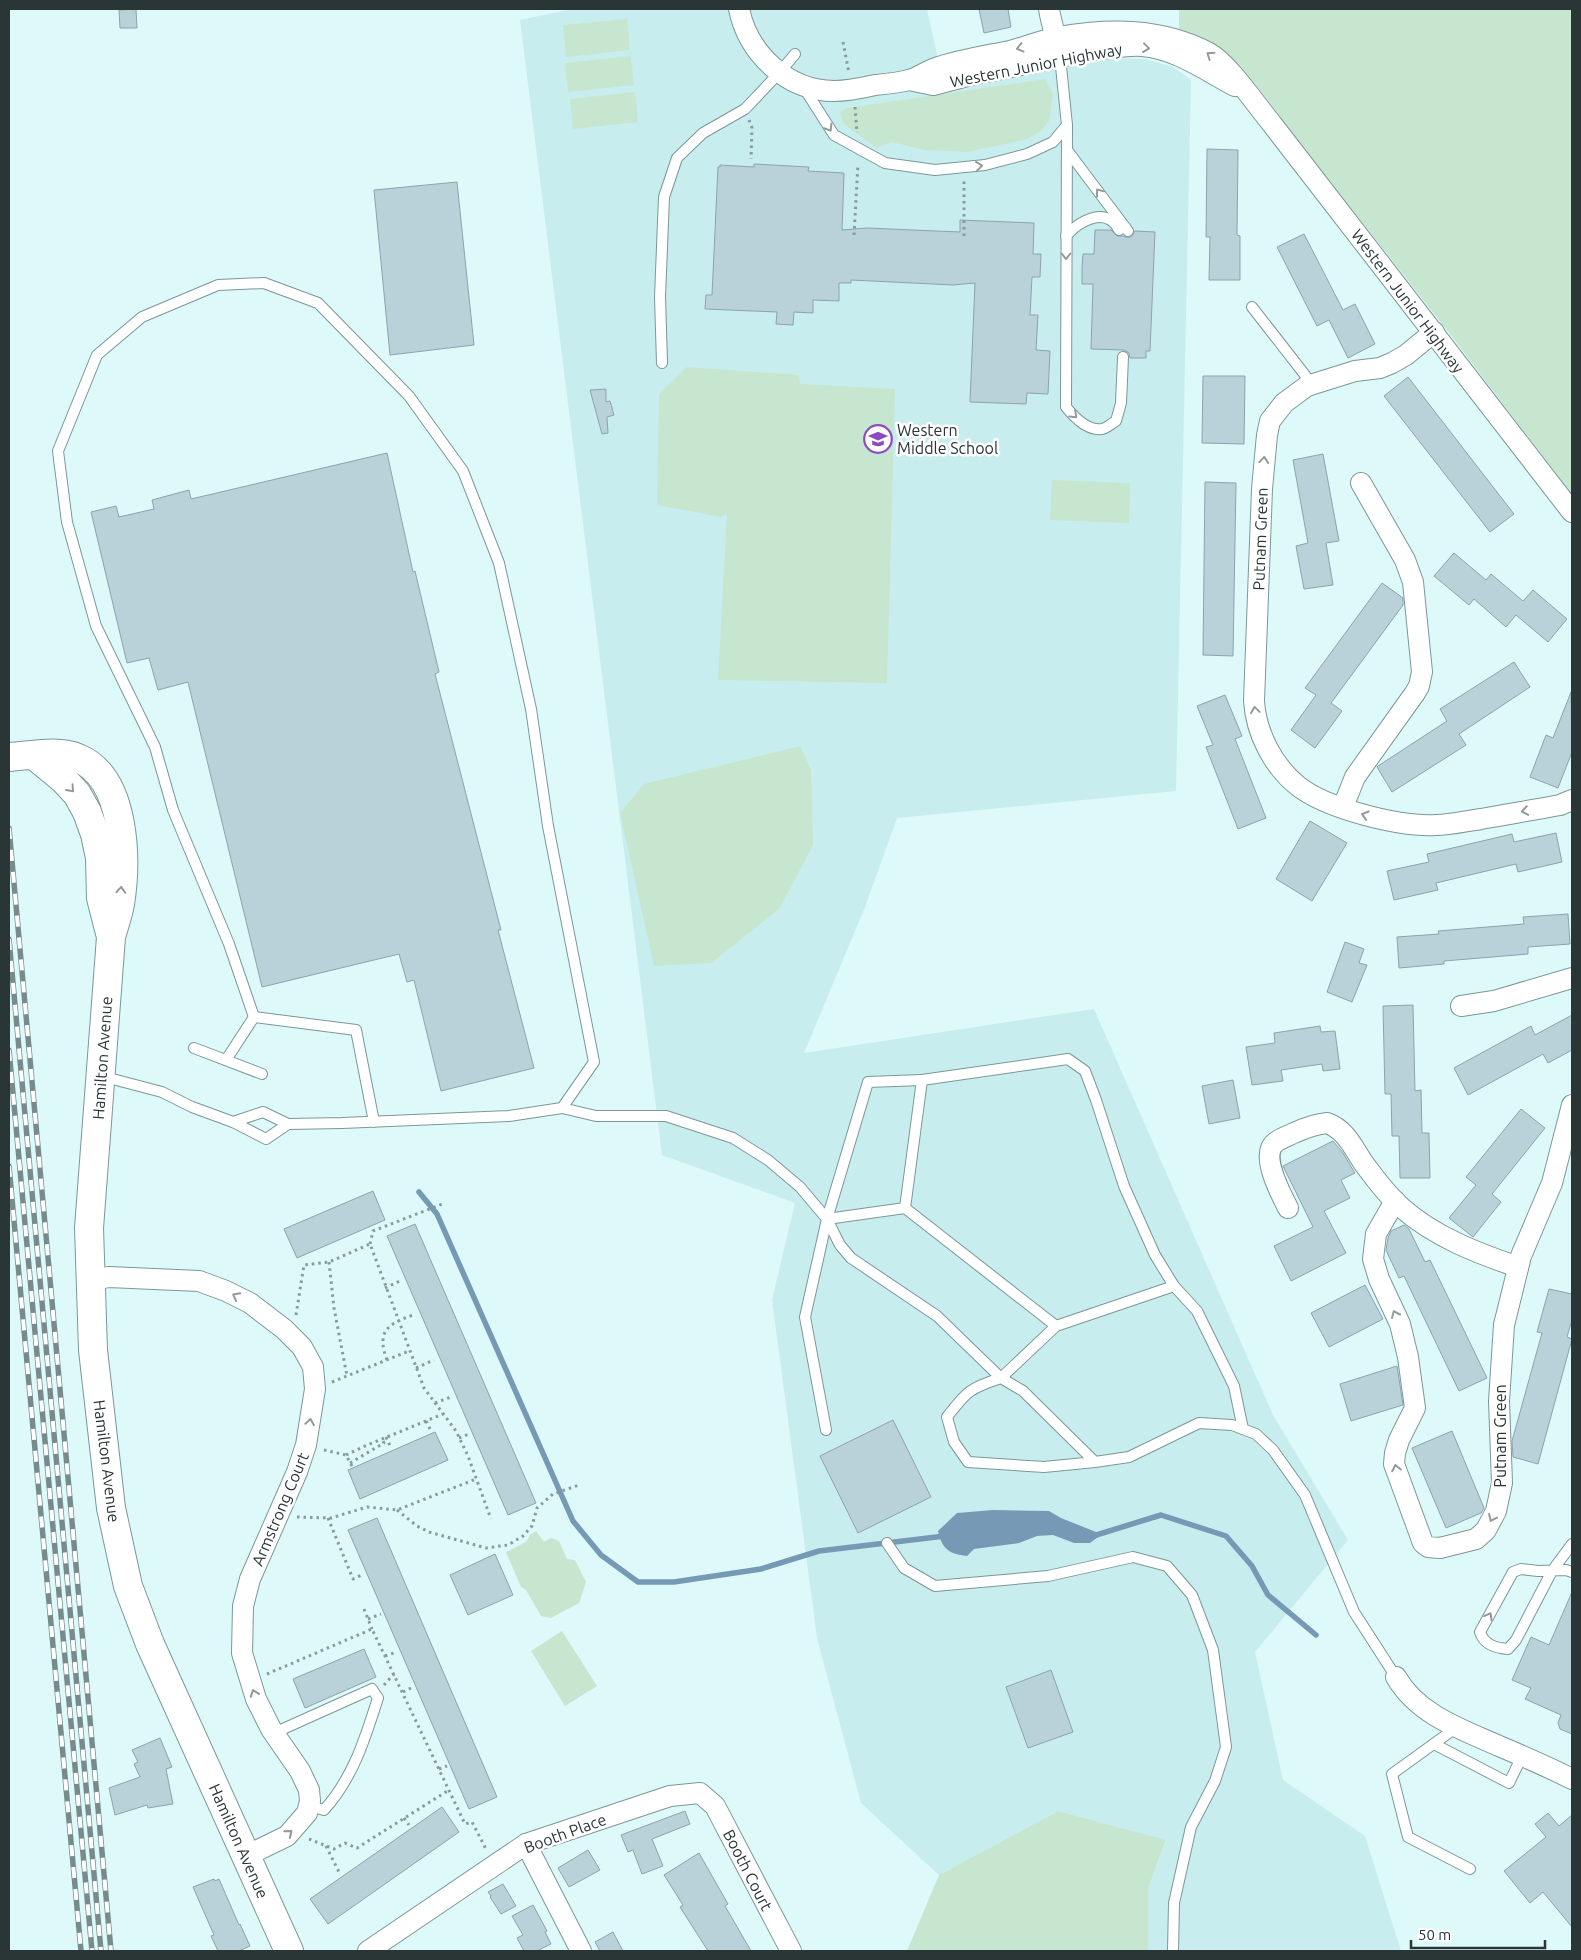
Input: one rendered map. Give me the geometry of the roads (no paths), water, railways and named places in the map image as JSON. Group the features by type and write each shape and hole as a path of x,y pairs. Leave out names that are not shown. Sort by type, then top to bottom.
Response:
{"main road":[{"name":"Hamilton Avenue","path":"22,756 58,754 78,758 93,769 105,781 112,793 122,833 120,904 111,937 89,1228 93,1350 111,1508 128,1586 150,1644 289,1951"}],"street":[{"name":"Western Junior Highway","path":"739,9 744,30 755,48 770,66 803,86 835,91 909,80 934,68 1057,38 1126,31 1148,32 1174,39 1211,54 1229,71 1244,90 1434,332 1471,384 1572,512"},
{"path":"1049,9 1052,29 1057,38 1060,57"},
{"name":"Western Junior Highway","path":"909,80 933,85 1060,57 1116,47 1143,46 1184,58 1244,90"},
{"name":"Putnam Green","path":"1434,332 1398,360 1380,368 1355,371 1312,384 1284,403 1273,415 1268,428 1262,489 1255,712 1261,736 1267,748 1295,783 1308,793 1374,818 1392,822 1437,825 1560,805 1572,800"},
{"path":"1343,807 1355,777 1415,693 1421,678 1413,582 1405,560 1361,483"},
{"path":"1461,1006 1501,999 1572,978"},
{"name":"Putnam Green","path":"1395,1201 1376,1234 1373,1259 1379,1279 1400,1324 1416,1402 1410,1420 1396,1448 1394,1458 1395,1470 1422,1540 1428,1547 1440,1548 1476,1539 1486,1530 1496,1511 1502,1484 1499,1424 1500,1366 1504,1326 1518,1267 1526,1243 1552,1183 1572,1105"},
{"path":"1288,1208 1271,1170 1270,1156 1272,1147 1276,1142 1309,1126 1322,1123 1333,1125 1343,1132 1374,1177 1395,1201 1424,1224 1440,1234 1487,1256 1518,1267"},
{"name":"Armstrong Court","path":"90,1280 109,1277 199,1281 226,1291 250,1304 284,1329 302,1348 313,1368 315,1389 306,1445 280,1512 250,1579 243,1606 242,1653 256,1699 274,1733 300,1771 309,1790 309,1806"},
{"path":"1396,1677 1403,1689 1427,1711 1457,1727 1572,1779"},
{"name":"Booth Place","path":"368,1951 526,1844 670,1796 700,1793"},
{"name":"Booth Court","path":"700,1793 715,1806 791,1951"},
{"path":"246,1856 288,1836 307,1813 309,1806"},
{"path":"526,1844 581,1951"}],"lane":[{"path":"662,363 660,298 664,197 677,158 703,133 745,108 795,54"},
{"path":"1060,57 1067,125 1066,407 1074,417 1089,427 1103,429 1116,421 1121,403 1123,357"},
{"path":"803,86 834,135 885,163 935,170 985,165 1026,154 1053,142 1067,125"},
{"path":"1066,236 1083,221 1104,217 1116,223 1124,231 1067,150"},
{"path":"254,1017 229,944 173,810 155,747 96,626 67,522 58,451 97,355 142,317 218,285 264,283 318,302 408,396 463,471 499,563 530,709 548,826 594,1062 562,1108"},
{"path":"1252,307 1312,384"},
{"path":"226,1060 254,1017"},
{"path":"254,1017 356,1030 374,1122"},
{"path":"194,1048 262,1074"},
{"path":"826,1430 805,1317 827,1219 868,1082 922,1080 1068,1059 1085,1071 1124,1186 1155,1255 1174,1286 1197,1312 1234,1386 1243,1429"},
{"path":"101,1076 162,1092 192,1107 233,1122 266,1139 288,1124"},
{"path":"904,1208 922,1080"},
{"path":"233,1122 263,1112 288,1124 509,1116 562,1108 596,1116 666,1116 733,1138 775,1166 800,1187 827,1219 840,1245 851,1258 937,1316 1001,1378 1023,1391 1095,1462"},
{"path":"827,1219 904,1208 1056,1326"},
{"path":"1174,1286 1056,1326 1001,1378 980,1384 965,1393 947,1417 954,1442 968,1462 1044,1467 1129,1458 1199,1423 1232,1425 1256,1434 1273,1450 1305,1495 1354,1612 1396,1677"},
{"path":"886,1543 904,1568 935,1586 1048,1576 1133,1557 1167,1566 1192,1595 1213,1650 1226,1747 1215,1781 1191,1827 1174,1903 1173,1951"},
{"path":"1572,1544 1552,1571 1516,1640 1508,1649 1497,1648 1482,1639 1480,1632 1513,1572 1521,1569 1552,1571 1566,1570 1572,1572"},
{"path":"274,1733 372,1689 378,1698 361,1749 347,1780 336,1797 324,1810 309,1806"},
{"path":"1457,1727 1392,1774 1408,1837 1470,1869"},
{"path":"1434,1744 1509,1784 1522,1756"}],"waterway":[{"path":"419,1192 437,1214 573,1521 601,1555 638,1582 674,1582 761,1569 819,1551 945,1536"},
{"path":"1090,1535 1093,1536 1161,1515 1226,1536 1252,1566 1268,1595 1316,1635"}],"railway":[{"path":"9,828 111,1951"},
{"path":"9,939 101,1951"},
{"path":"9,1050 92,1951"},
{"path":"9,1166 81,1951"}],"place":[{"name":"Western Middle School","path":"878,439"}]}
